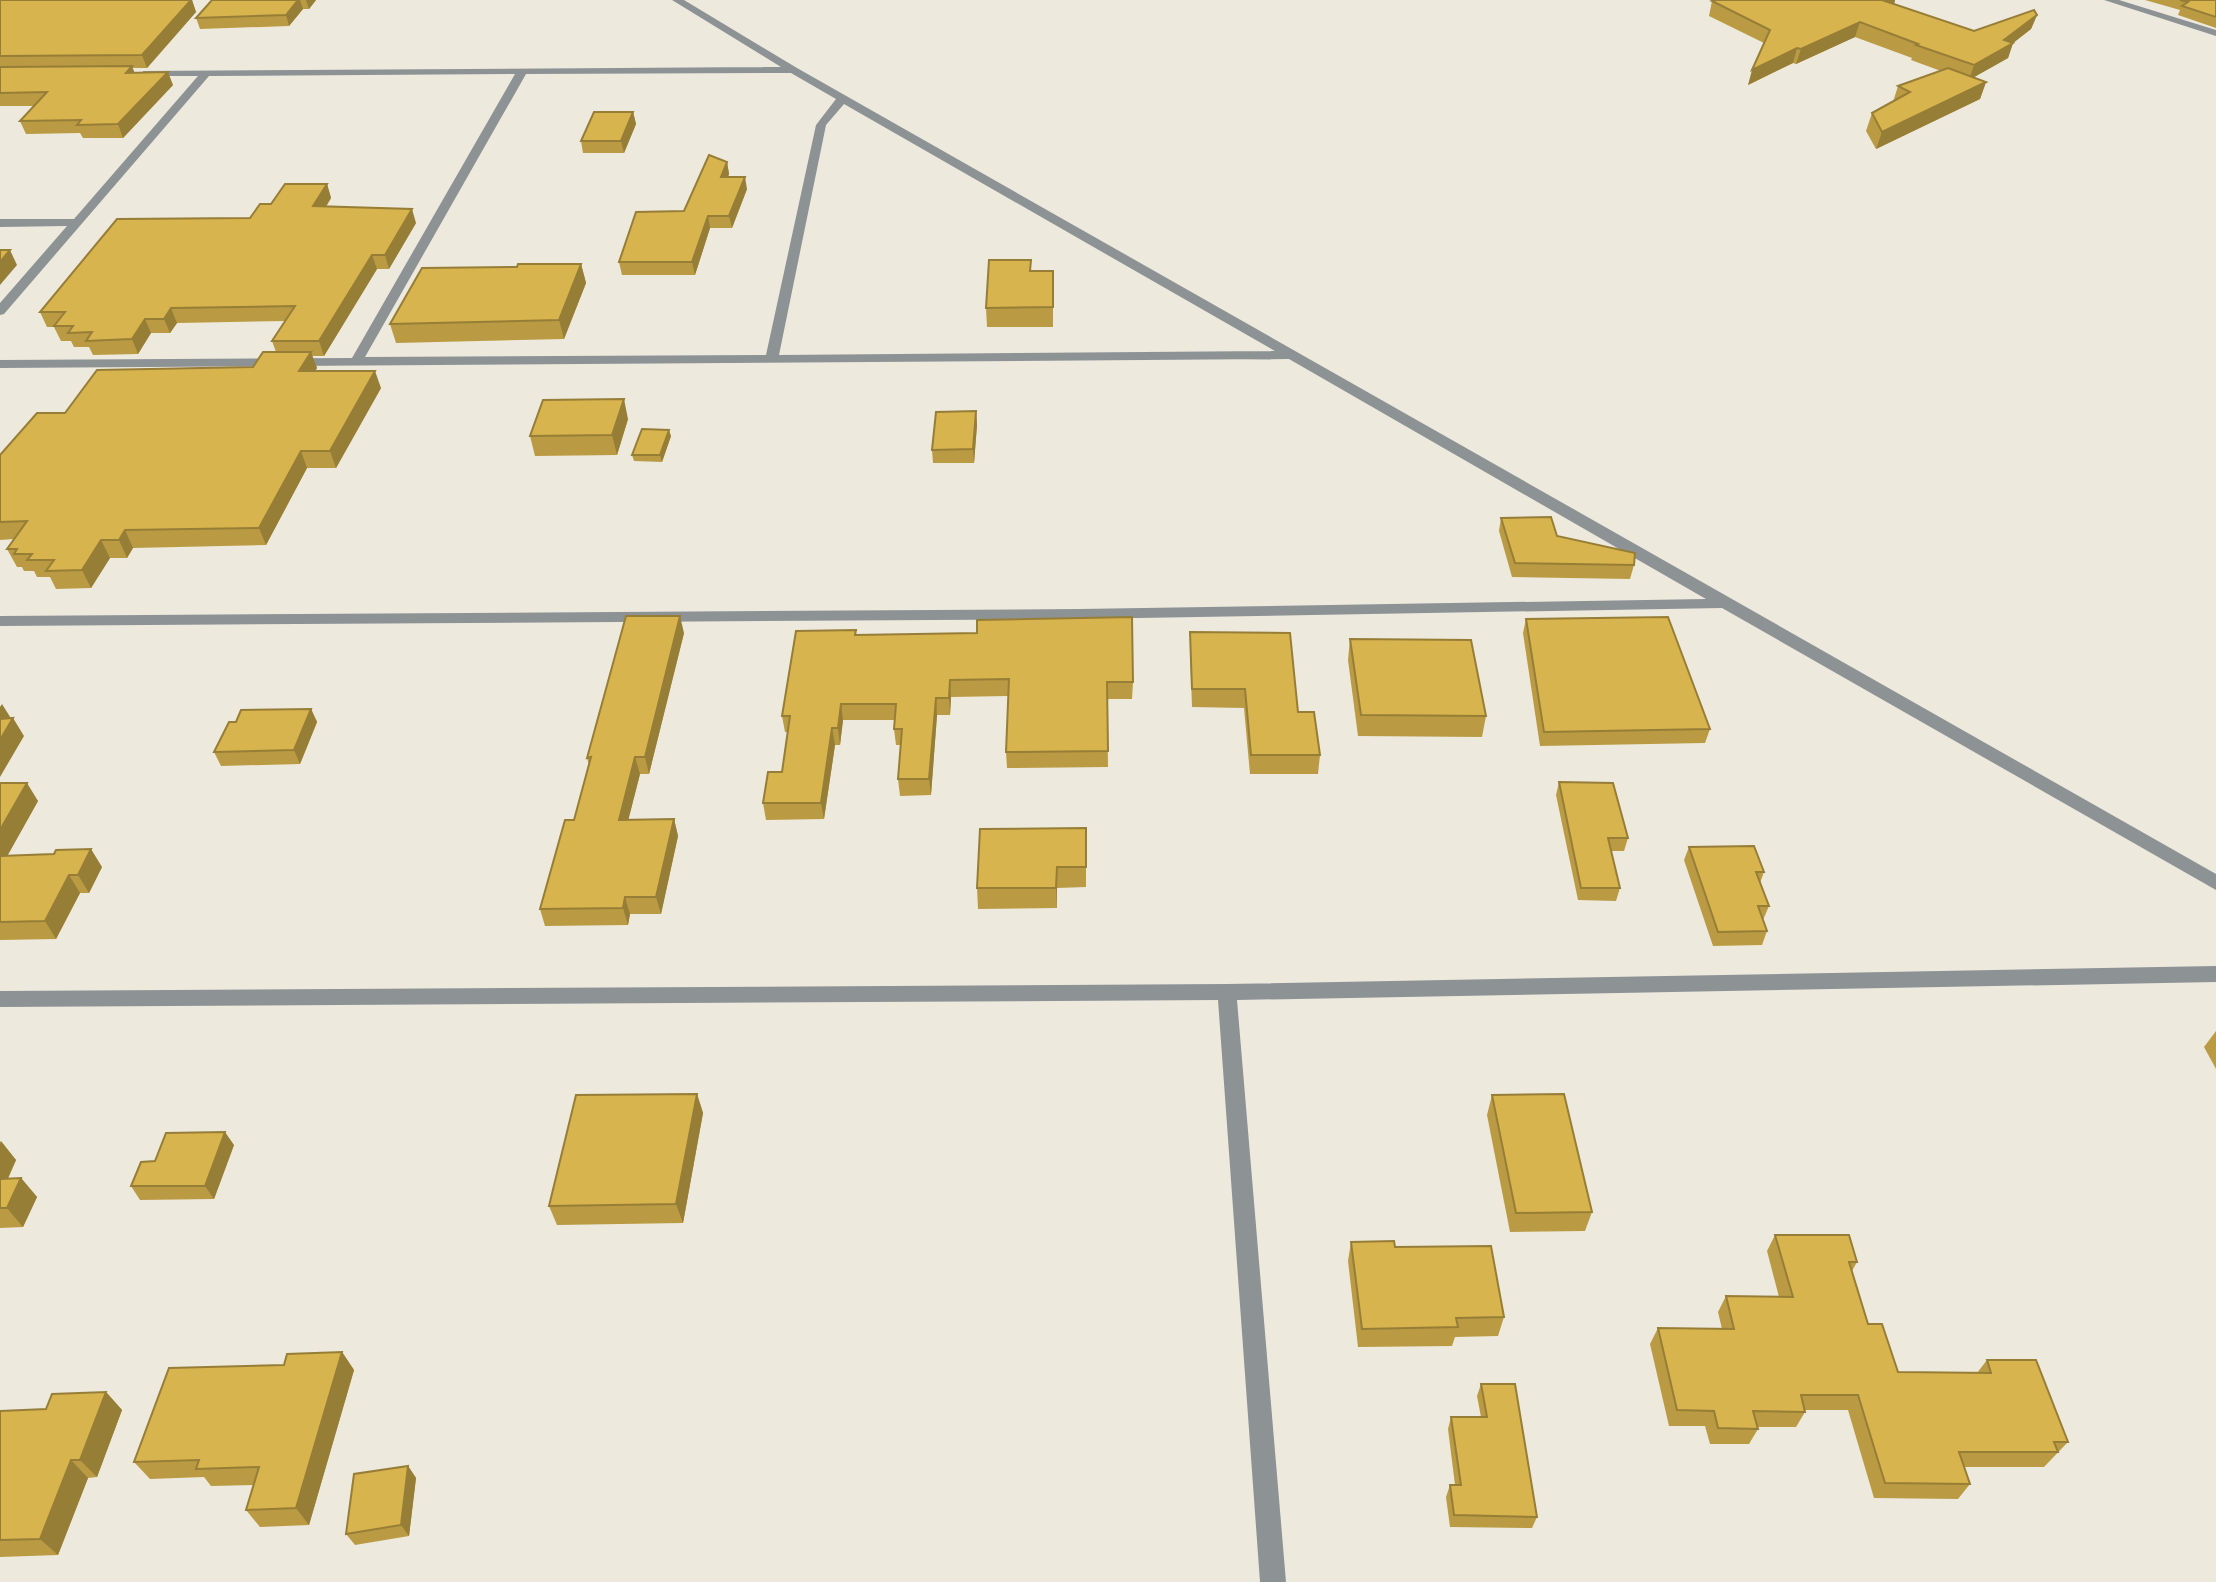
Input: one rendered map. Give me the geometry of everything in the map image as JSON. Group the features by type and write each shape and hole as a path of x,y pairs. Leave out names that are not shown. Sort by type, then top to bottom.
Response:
{"street":[{"path":"677,0 793,70 2216,883"},
{"path":"2109,0 2216,33"},
{"path":"137,73 793,70"},
{"path":"356,362 522,72"},
{"path":"0,311 206,73"},
{"path":"772,359 821,125 843,98"},
{"path":"0,223 79,222"},
{"path":"0,364 1293,355"},
{"path":"0,621 843,617 1449,610 1727,603"},
{"path":"0,999 1227,992 2216,974"},
{"path":"1227,992 1273,1582"}],"building":[{"path":"0,0 191,0 142,55 0,56"},
{"path":"212,0 298,0 286,15 196,18"},
{"path":"1882,0 1974,31 2034,10 2037,15 2004,40 2013,43 1974,65 1860,22 1752,70 1770,30 1712,1"},
{"path":"2180,0 2216,0 2216,17 2182,6 2188,2"},
{"path":"132,66 126,73 168,72 118,124 77,125 81,120 20,121 47,92 0,93 0,67"},
{"path":"1948,68 1986,82 1882,132 1872,113 1910,92 1898,86"},
{"path":"594,112 633,112 621,141 581,141"},
{"path":"709,155 727,162 721,177 745,177 729,216 708,216 692,262 619,262 636,212 684,211"},
{"path":"285,184 327,184 313,206 412,209 385,255 372,255 319,341 272,341 295,306 171,308 164,319 145,319 132,339 86,341 92,332 68,333 73,326 54,326 65,312 40,312 117,219 250,218 260,204 271,204"},
{"path":"0,250 10,250 0,262"},
{"path":"989,260 1031,260 1030,271 1053,271 1053,307 986,308"},
{"path":"518,264 581,264 559,320 390,324 422,268 517,267"},
{"path":"263,352 311,352 299,371 375,371 330,451 301,451 259,528 125,530 119,540 101,540 82,570 46,571 54,560 27,560 32,554 14,554 17,549 7,549 27,521 0,522 0,455 37,413 65,413 97,370 253,367"},
{"path":"624,399 612,435 530,436 543,400"},
{"path":"976,411 973,449 932,450 936,412"},
{"path":"642,429 669,430 660,455 632,455"},
{"path":"1551,517 1557,536 1635,553 1634,565 1515,563 1501,518"},
{"path":"626,616 680,616 645,757 635,757 619,820 674,819 656,897 625,897 623,908 540,909 565,820 574,820 591,757 587,758"},
{"path":"1132,617 1133,682 1107,682 1108,751 1006,752 1009,679 950,680 949,698 936,698 929,779 898,779 902,729 894,729 896,704 841,704 838,728 832,728 821,803 763,803 768,772 782,772 790,716 782,716 796,631 856,630 855,635 977,633 977,620"},
{"path":"1668,617 1710,729 1544,732 1526,619"},
{"path":"1190,632 1290,633 1298,712 1314,712 1320,755 1251,755 1245,689 1192,689"},
{"path":"1350,639 1471,640 1486,716 1361,715"},
{"path":"311,709 294,750 214,752 229,722 236,722 241,710"},
{"path":"13,718 0,740 0,719"},
{"path":"1559,782 1613,783 1628,838 1608,838 1620,888 1581,888"},
{"path":"0,783 27,783 0,830"},
{"path":"1086,828 1086,867 1057,867 1056,888 977,888 980,829"},
{"path":"1754,846 1764,872 1756,872 1769,906 1758,906 1767,931 1718,932 1689,847"},
{"path":"91,849 78,875 69,875 45,921 0,922 0,856 54,854 56,850"},
{"path":"697,1094 676,1204 549,1206 576,1095"},
{"path":"1564,1094 1592,1212 1516,1213 1492,1095"},
{"path":"225,1132 205,1186 131,1186 141,1162 155,1161 166,1133"},
{"path":"21,1178 7,1208 0,1208 0,1179"},
{"path":"1775,1235 1849,1235 1857,1262 1849,1262 1868,1324 1882,1324 1898,1372 1991,1373 1987,1360 2036,1360 2068,1442 2054,1442 2058,1452 1959,1452 1970,1484 1885,1483 1858,1395 1801,1395 1805,1412 1753,1411 1758,1429 1718,1428 1714,1411 1677,1410 1658,1328 1734,1329 1726,1296 1793,1297"},
{"path":"1394,1241 1395,1247 1491,1246 1504,1317 1456,1318 1458,1327 1362,1329 1351,1242"},
{"path":"342,1352 296,1508 246,1510 259,1467 196,1469 199,1460 134,1462 169,1368 284,1365 287,1354"},
{"path":"1481,1384 1515,1384 1537,1517 1454,1515 1450,1485 1461,1485 1451,1417 1487,1417"},
{"path":"106,1392 80,1460 71,1460 40,1539 0,1540 0,1411 46,1409 52,1394"},
{"path":"408,1466 401,1525 346,1534 354,1474"}]}
